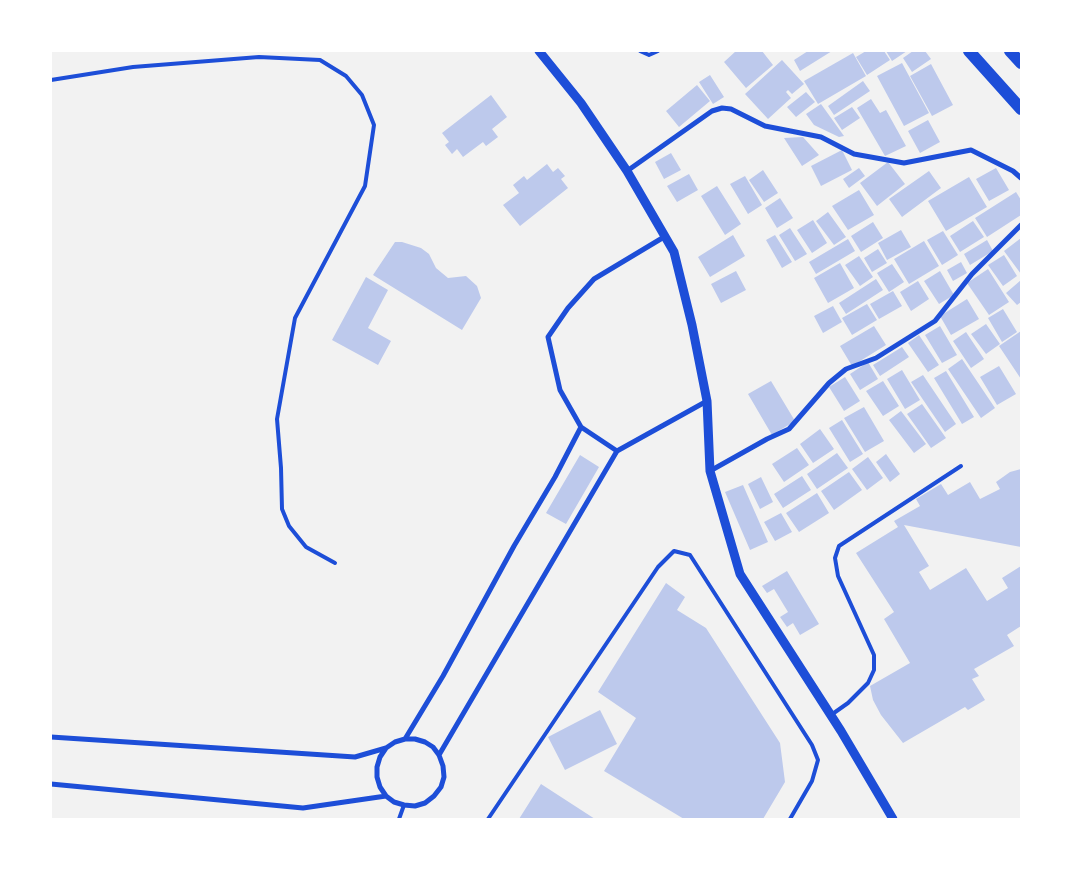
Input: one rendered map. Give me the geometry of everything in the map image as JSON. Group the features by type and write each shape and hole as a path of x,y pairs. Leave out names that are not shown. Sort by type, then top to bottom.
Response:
{"main road":[{"path":"969,51 1021,109"},
{"path":"1010,51 1021,63"}],"street":[{"path":"539,51 581,103 627,171 674,252 692,325 707,401 710,471 740,574 831,715 893,819"},
{"path":"627,171 712,111 722,108 730,109 765,126 821,136 854,154 904,163 971,150 1013,171 1021,178"},
{"path":"710,471 789,429 828,383 846,369 876,358 935,321 972,274 1021,225"},
{"path":"617,452 581,427 560,390 548,337 568,308 594,279 664,237"},
{"path":"439,755 617,452 707,401"},
{"path":"404,739 443,676 514,546 556,477 581,427"},
{"path":"51,737 355,757 386,748 404,739 415,739 433,747 439,755 443,766 444,776 434,796 420,804 404,806 386,796 380,787 377,772 380,757 386,748"},
{"path":"51,784 303,808 386,796"}],"lane":[{"path":"640,51 649,55 658,51"},
{"path":"51,80 133,67 267,58 320,60 346,76 362,95 374,125 365,186 295,318 277,419 282,509 285,518 306,547 335,563"},
{"path":"831,715 848,703 868,683 874,670 874,655 838,576 835,558 839,546 961,466"},
{"path":"488,819 658,567 674,551 690,555 812,745 818,760 812,781 790,819"},
{"path":"399,819 404,806"}],"building":[{"path":"736,51 762,51 773,65 746,88 724,62"},
{"path":"808,51 832,51 800,71 794,60"},
{"path":"866,51 884,51 890,60 867,75 856,57"},
{"path":"886,51 907,51 892,61"},
{"path":"913,51 925,51 931,59 912,72 903,58"},
{"path":"853,53 866,76 818,104 804,81"},
{"path":"782,60 804,84 792,94 788,90 786,92 791,98 768,119 745,94"},
{"path":"902,63 929,113 904,126 877,76"},
{"path":"931,64 953,105 932,116 910,76"},
{"path":"710,75 724,97 713,104 699,82"},
{"path":"863,81 870,91 834,115 828,106"},
{"path":"697,85 710,101 679,127 666,111"},
{"path":"806,92 815,102 796,117 787,107"},
{"path":"491,95 507,117 492,129 498,137 486,146 483,142 463,157 457,149 452,154 445,145 449,142 442,133"},
{"path":"871,99 880,113 886,110 906,146 885,156 857,108"},
{"path":"821,104 844,136 839,137 814,125 806,114"},
{"path":"852,107 860,118 842,130 834,118"},
{"path":"928,120 940,142 920,153 908,131"},
{"path":"803,137 819,155 802,166 784,138"},
{"path":"842,150 852,170 821,186 811,166"},
{"path":"671,153 681,170 664,179 655,162"},
{"path":"888,162 905,184 877,206 860,183"},
{"path":"547,164 553,172 558,168 565,176 561,179 568,188 520,226 503,205 519,193 513,185 524,176 527,180"},
{"path":"859,168 865,176 849,188 843,179"},
{"path":"996,168 1009,190 989,201 976,179"},
{"path":"763,170 778,193 764,202 749,180"},
{"path":"929,171 941,188 902,217 889,199"},
{"path":"689,174 698,190 677,202 667,186"},
{"path":"745,176 762,205 748,214 730,184"},
{"path":"969,177 987,207 946,231 928,201"},
{"path":"717,186 741,224 725,235 701,196"},
{"path":"859,190 874,215 848,230 832,206"},
{"path":"1016,192 1021,200 1021,215 987,237 975,218"},
{"path":"780,198 793,218 777,228 765,208"},
{"path":"828,212 846,237 834,245 816,221"},
{"path":"813,220 827,243 812,253 797,230"},
{"path":"973,221 984,237 960,252 950,236"},
{"path":"873,222 883,238 861,252 851,236"},
{"path":"790,228 807,254 795,261 779,235"},
{"path":"901,230 911,247 887,260 878,243"},
{"path":"943,231 958,255 942,265 927,240"},
{"path":"733,235 745,256 710,277 698,257"},
{"path":"775,235 792,262 782,268 766,240"},
{"path":"1021,238 1021,274 1004,251"},
{"path":"848,239 855,251 816,274 809,262"},
{"path":"987,240 993,251 970,265 964,254"},
{"path":"924,241 939,266 909,284 894,259"},
{"path":"395,242 402,242 421,248 429,254 436,268 448,278 466,276 477,286 481,298 462,330 373,275"},
{"path":"878,249 887,263 872,272 864,258"},
{"path":"1004,255 1017,276 1003,286 988,265"},
{"path":"859,256 873,277 860,286 845,265"},
{"path":"961,262 967,273 953,281 947,270"},
{"path":"840,263 854,288 828,303 814,278"},
{"path":"892,264 904,282 889,292 877,273"},
{"path":"988,269 1009,302 989,315 967,283"},
{"path":"736,271 746,290 721,303 711,284"},
{"path":"940,271 954,295 939,304 924,281"},
{"path":"366,277 388,290 368,328 391,341 378,365 332,340"},
{"path":"876,279 883,290 846,314 839,303"},
{"path":"1021,280 1021,302 1017,305 1006,293"},
{"path":"918,281 929,299 911,311 900,292"},
{"path":"893,291 902,306 879,319 870,304"},
{"path":"967,299 979,319 951,335 940,316"},
{"path":"867,304 877,320 852,335 842,318"},
{"path":"833,306 842,322 823,333 814,316"},
{"path":"1003,309 1017,332 1002,342 988,318"},
{"path":"986,324 1000,344 986,354 971,334"},
{"path":"874,326 886,345 852,366 840,346"},
{"path":"940,326 957,355 942,363 925,335"},
{"path":"1021,331 1021,379 999,346"},
{"path":"966,332 984,359 971,368 953,341"},
{"path":"919,335 939,365 928,372 908,343"},
{"path":"902,347 909,357 880,376 873,365"},
{"path":"962,359 995,408 981,418 948,369"},
{"path":"868,362 878,379 860,390 850,374"},
{"path":"999,366 1016,394 997,405 980,377"},
{"path":"902,370 920,400 905,409 887,379"},
{"path":"946,371 974,417 962,424 934,378"},
{"path":"923,375 956,424 945,432 911,382"},
{"path":"845,377 860,401 844,411 829,387"},
{"path":"771,381 795,421 772,435 748,394"},
{"path":"883,381 899,406 883,416 866,391"},
{"path":"922,404 946,438 931,448 907,414"},
{"path":"864,407 884,441 865,452 844,418"},
{"path":"901,411 926,444 914,453 889,420"},
{"path":"842,420 863,454 850,462 829,428"},
{"path":"820,429 834,449 813,463 800,444"},
{"path":"797,448 809,465 784,482 772,464"},
{"path":"837,453 848,468 817,489 807,474"},
{"path":"886,454 900,474 890,482 876,462"},
{"path":"580,455 599,467 566,524 546,513"},
{"path":"868,457 883,478 867,490 852,469"},
{"path":"1021,469 1021,547 904,525 929,566 919,572 930,590 966,568 987,601 1008,588 1002,578 1021,566 1021,626 1007,635 1014,646 974,669 979,676 972,679 985,700 968,710 965,707 903,743 881,715 873,700 870,686 910,663 884,619 894,612 856,553 898,527 894,521 920,506 916,499 941,484 948,495 970,482 980,499 1000,489 996,482 1010,472"},
{"path":"849,472 862,490 834,510 821,491"},
{"path":"802,476 811,490 783,508 774,494"},
{"path":"761,477 773,502 760,509 748,484"},
{"path":"743,485 768,542 750,550 725,492"},
{"path":"817,493 829,513 799,532 786,513"},
{"path":"781,513 792,532 775,541 764,522"},
{"path":"787,571 819,624 800,635 793,623 787,627 780,617 788,612 774,589 767,593 762,586"},
{"path":"666,583 685,597 677,610 706,628 780,743 785,782 763,819 684,819 604,771 636,718 598,692"},
{"path":"600,710 617,744 565,770 548,737"},
{"path":"541,784 595,819 519,819"}]}
